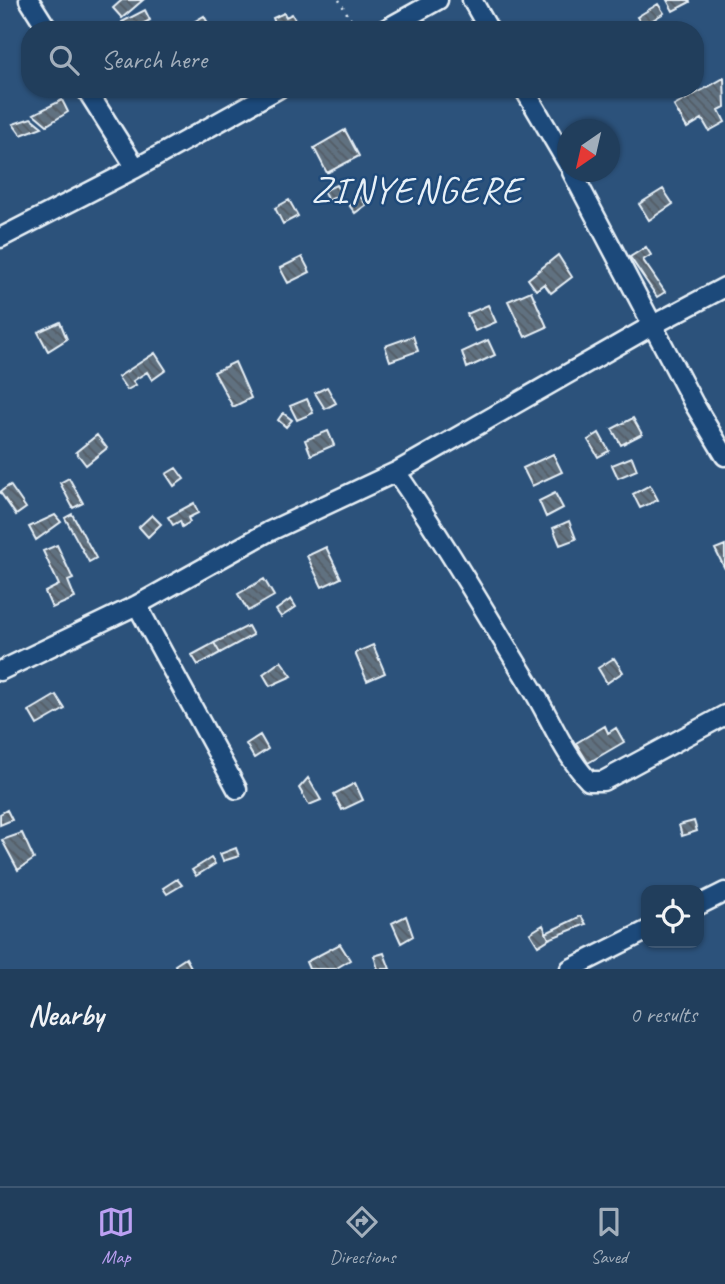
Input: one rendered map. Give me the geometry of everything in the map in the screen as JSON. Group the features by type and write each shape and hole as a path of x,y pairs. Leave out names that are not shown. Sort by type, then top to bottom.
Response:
{"street":[{"path":"29,0 42,21"},
{"path":"400,21 438,0"},
{"path":"472,0 484,21"},
{"path":"92,98 136,168"},
{"path":"0,238 136,168 262,98"},
{"path":"529,98 557,145"},
{"path":"577,182 725,456"},
{"path":"0,671 137,605 268,532 396,472 653,325 725,287"},
{"path":"396,472 545,710 578,769 589,781 603,781 725,715"},
{"path":"137,605 237,789"},
{"path":"704,902 725,892"},
{"path":"570,969 641,934"}],"path":[{"path":"339,0 352,21"}],"building":[{"path":"122,0 143,0 122,18 113,8"},
{"path":"667,0 689,0 690,2 673,11"},
{"path":"658,4 664,13 651,21 640,21 637,17"},
{"path":"145,10 150,20 148,21 124,21"},
{"path":"284,13 286,17 292,14 296,21 274,21 273,18"},
{"path":"724,78 725,107 719,110 725,122 709,131 702,119 687,128 674,106 688,98 704,98 704,89"},
{"path":"62,100 68,112 47,125 34,114"},
{"path":"31,118 42,127 21,135 13,124"},
{"path":"345,130 359,156 327,173 314,148"},
{"path":"336,185 341,194 328,201 323,191"},
{"path":"663,189 673,204 649,220 639,204"},
{"path":"360,196 366,205 355,213 349,205"},
{"path":"289,200 298,216 283,224 275,208"},
{"path":"646,247 651,255 643,260 665,292 657,297 630,257"},
{"path":"558,255 572,277 551,293 544,284 536,290 528,279"},
{"path":"302,257 310,272 288,283 280,268"},
{"path":"531,291 547,327 525,337 508,301"},
{"path":"488,305 496,322 475,331 467,314"},
{"path":"60,322 67,339 48,351 38,332"},
{"path":"413,336 418,351 390,361 385,346"},
{"path":"488,340 495,355 467,368 462,352"},
{"path":"155,353 166,370 152,380 147,372 133,381 136,385 127,390 118,377"},
{"path":"235,362 251,398 233,407 214,372"},
{"path":"327,387 336,403 325,409 315,393"},
{"path":"307,399 313,413 297,420 290,406"},
{"path":"283,413 292,420 286,427 278,420"},
{"path":"633,418 642,434 621,445 612,429"},
{"path":"328,431 334,445 311,455 305,440"},
{"path":"599,433 609,451 598,457 588,440"},
{"path":"97,435 107,448 86,465 76,452"},
{"path":"553,454 562,472 532,486 523,468"},
{"path":"632,457 637,470 618,478 612,465"},
{"path":"176,468 184,479 174,486 166,474"},
{"path":"69,478 83,503 73,508 60,483"},
{"path":"10,485 26,508 16,515 0,492"},
{"path":"650,485 658,500 640,508 633,494"},
{"path":"555,493 563,508 546,517 539,501"},
{"path":"194,503 198,513 188,518 190,522 182,527 180,521 173,525 168,517"},
{"path":"72,514 96,558 89,562 65,518"},
{"path":"55,515 61,522 36,540 29,527"},
{"path":"152,515 161,524 148,537 139,527"},
{"path":"569,521 576,539 560,545 553,528"},
{"path":"57,545 73,579 68,581 75,598 52,608 45,592 59,585 43,551"},
{"path":"725,545 725,569 715,549"},
{"path":"326,547 341,578 322,587 307,556"},
{"path":"264,579 274,596 248,611 238,594"},
{"path":"291,599 296,607 281,617 276,610"},
{"path":"248,626 253,635 220,653 214,643"},
{"path":"214,643 220,653 198,665 192,655"},
{"path":"373,645 385,673 367,681 355,653"},
{"path":"614,658 623,672 607,683 598,668"},
{"path":"281,661 292,676 270,686 263,674"},
{"path":"56,695 65,709 37,725 29,711"},
{"path":"605,726 608,733 616,728 624,742 588,763 576,743"},
{"path":"260,735 268,749 254,758 246,744"},
{"path":"308,778 321,800 309,805 299,788"},
{"path":"355,783 363,800 342,810 334,794"},
{"path":"7,810 12,820 0,825 0,814"},
{"path":"694,821 697,831 682,836 679,825"},
{"path":"22,833 34,859 18,870 2,840"},
{"path":"236,848 239,856 223,861 220,854"},
{"path":"211,858 215,864 196,876 192,870"},
{"path":"177,879 182,885 167,894 163,888"},
{"path":"406,916 413,936 401,943 392,923"},
{"path":"581,916 586,924 549,939 546,933"},
{"path":"543,925 549,939 538,946 530,933"},
{"path":"340,944 350,960 335,969 309,969 306,962"},
{"path":"384,953 390,969 378,969 374,956"},
{"path":"186,958 192,969 177,969 175,965"}],"district":[{"name":"ZINYENGERE","path":"417,189"}]}
